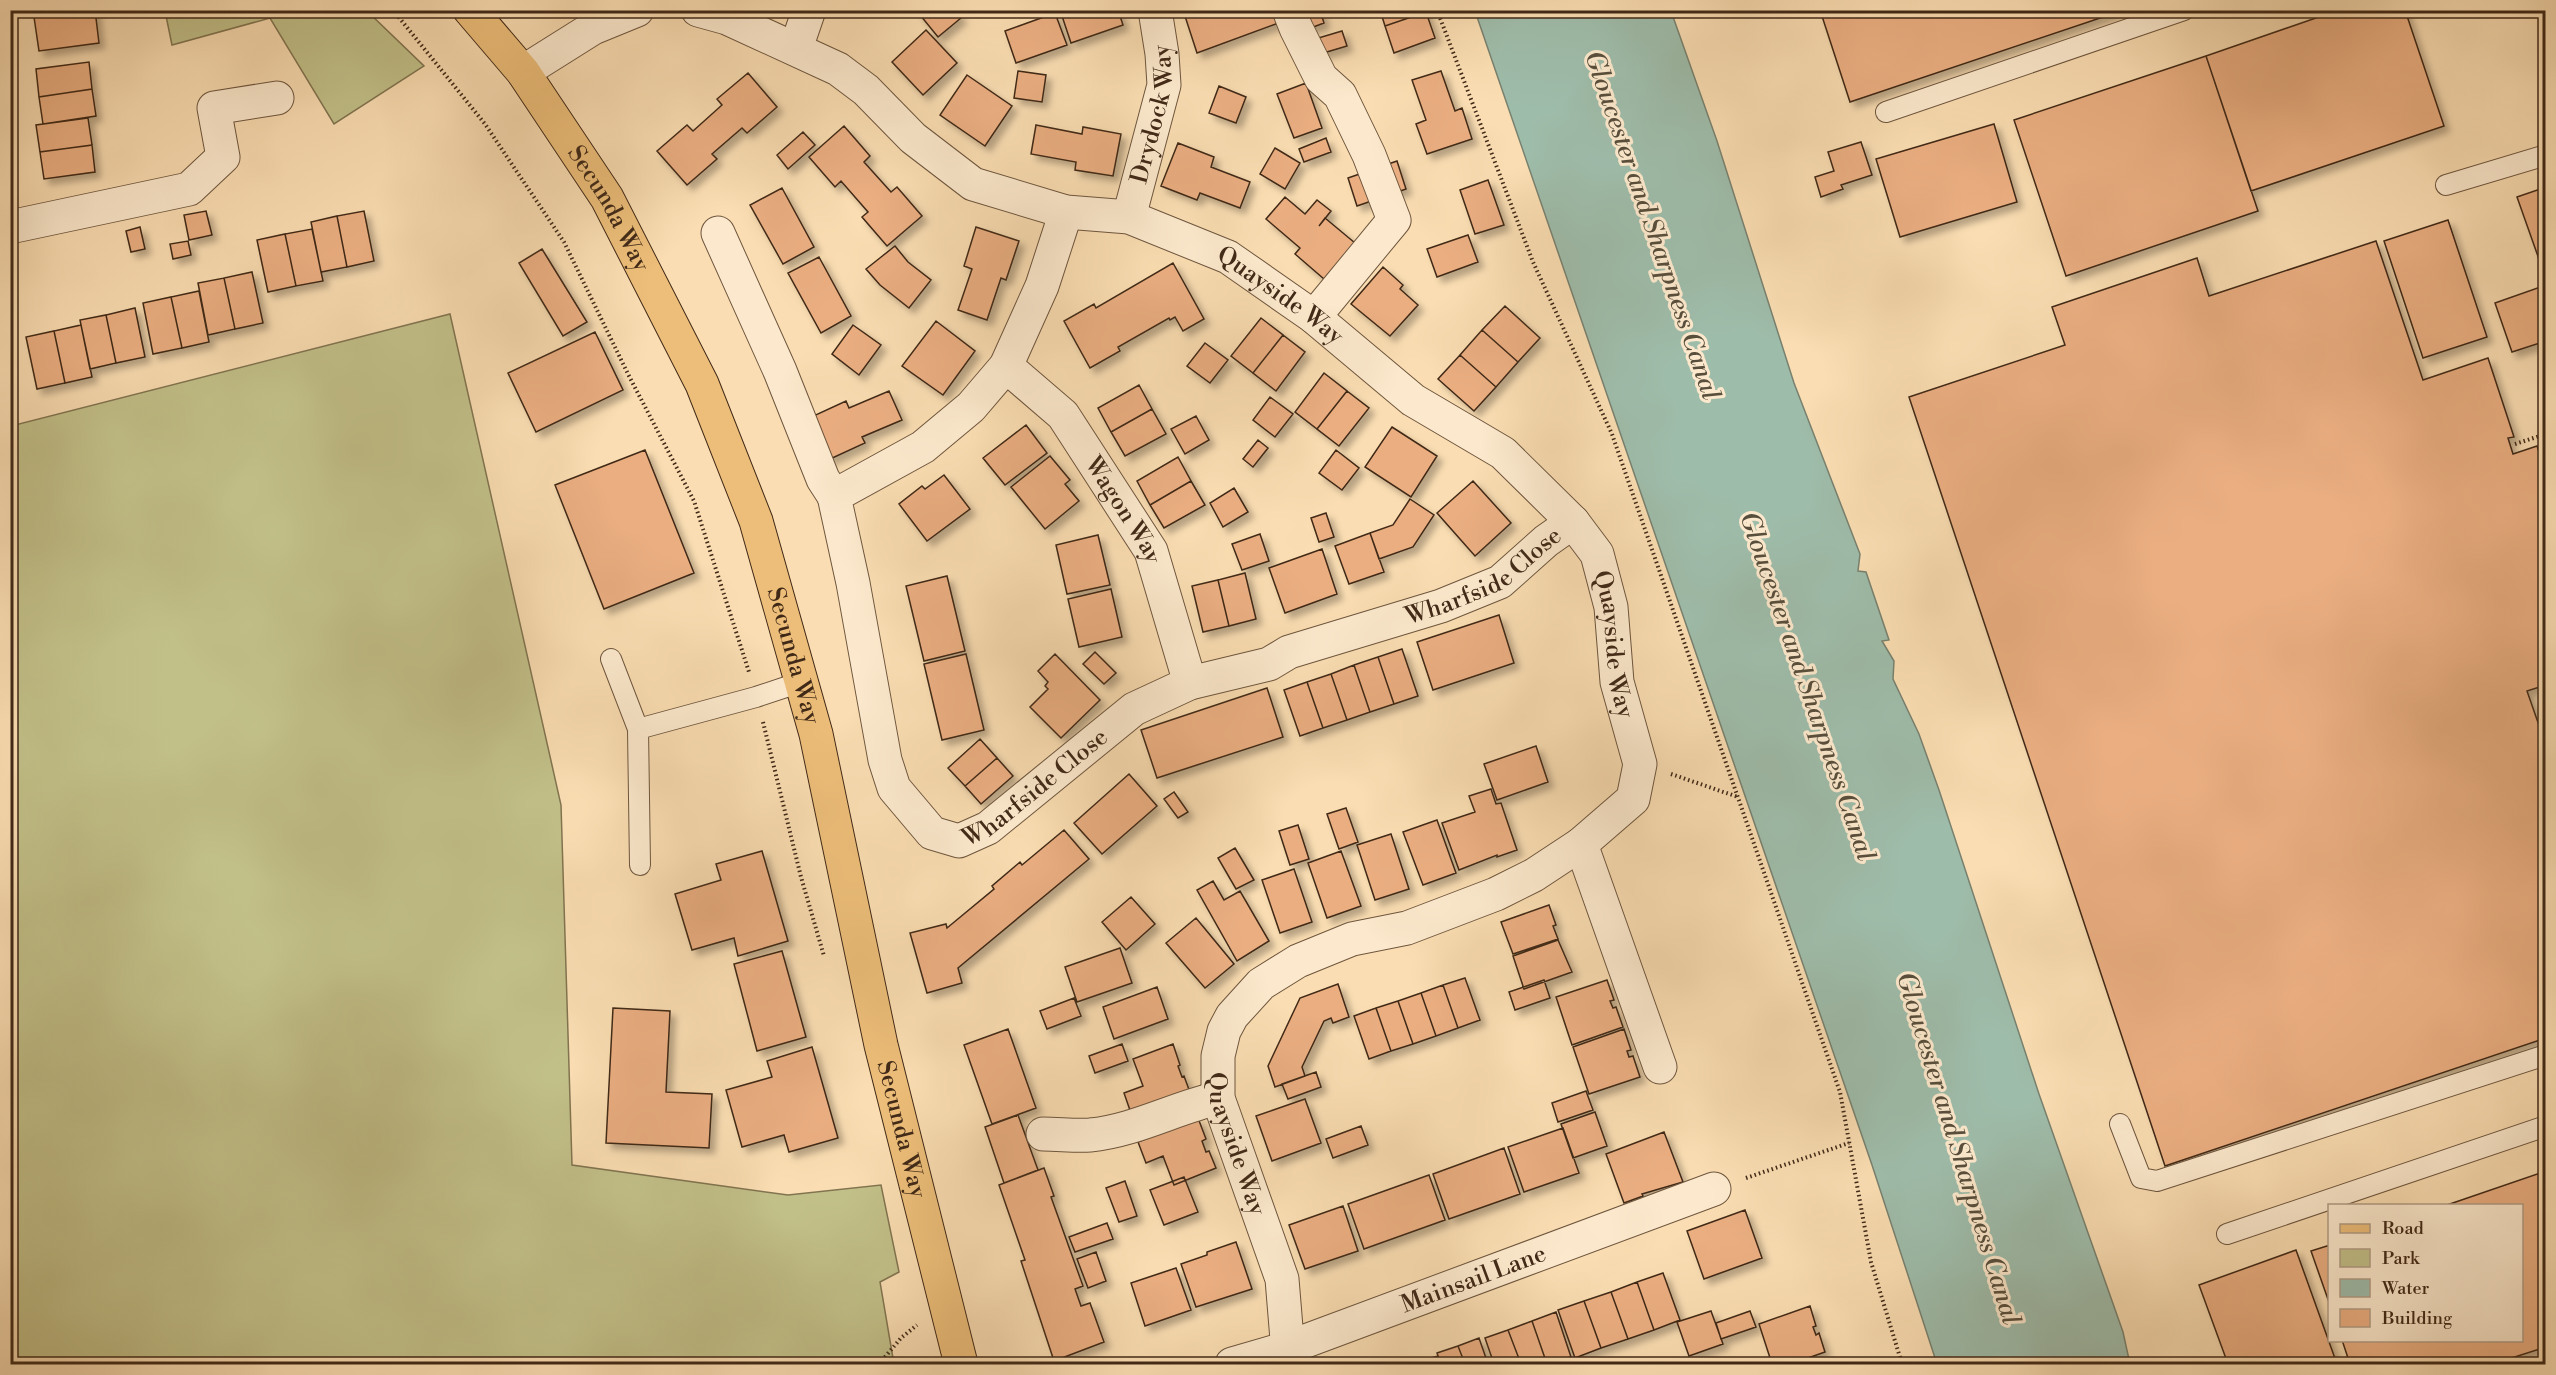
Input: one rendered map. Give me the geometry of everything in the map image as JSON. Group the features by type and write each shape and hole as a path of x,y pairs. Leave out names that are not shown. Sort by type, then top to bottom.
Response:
{"main road":[{"name":"Secunda Way","path":"470,10 523,72 607,198 702,384 756,521 816,734 881,1045 961,1365"}],"street":[{"path":"523,72 593,28 637,10"},
{"name":"Quayside Way","path":"698,10 727,18 838,69 866,90 913,138 973,184 1066,212 1129,217 1228,257 1314,317 1413,400 1503,453 1573,522 1597,554 1611,608 1617,682 1640,764 1633,799 1581,844 1534,875 1496,894 1407,928 1352,939 1298,961 1261,984 1232,1016 1224,1031 1218,1056 1218,1098 1281,1279 1288,1356"},
{"path":"796,48 809,10"},
{"name":"Drydock Way","path":"1129,217 1164,85 1155,10"},
{"path":"1290,10 1296,28 1321,78 1340,95 1369,155 1394,220 1314,317"},
{"path":"10,227 189,189 223,157 214,108 277,98"},
{"path":"834,496 923,447 971,407 1006,366 1042,286 1066,212"},
{"name":"Wharfside Close","path":"718,233 780,370 823,479 834,496 853,583 885,760 894,788 932,833 959,842 988,828 1134,709 1191,683 1269,664 1289,652 1413,615 1500,582 1546,541 1573,522"},
{"name":"Wagon Way","path":"1006,366 1063,416 1151,551 1191,683"},
{"path":"1581,844 1660,1066"},
{"path":"1044,1134 1090,1135 1131,1126 1196,1103 1218,1098"},
{"name":"Mainsail Lane","path":"1232,1365 1288,1356 1714,1189"}],"lane":[{"path":"1886,112 2184,10"},
{"path":"2446,185 2546,154"},
{"path":"611,659 638,729 640,865"},
{"path":"638,729 756,697 801,682"},
{"path":"2120,1124 2141,1178 2157,1181 2546,1055"},
{"path":"2227,1233 2546,1126"}],"path":[{"path":"393,10 485,123 564,242 628,374 694,501 756,697 774,761 801,877 824,957"},
{"path":"1437,10 1533,262 1612,434 1840,1092 1871,1262 1902,1365"},
{"path":"2515,444 2546,434"},
{"path":"1640,764 1738,797"},
{"path":"1714,1189 1849,1143"},
{"path":"879,1365 902,1338 925,1319"}],"green space":[{"path":"165,11 367,11 424,66 334,124 270,18 172,45"},
{"path":"450,314 561,805 572,1165 788,1195 881,1185 899,1272 880,1282 894,1364 11,1364 11,426"}],"water":[{"name":"Gloucester and Sharpness Canal","path":"1475,11 1671,11 1717,141 1794,383 1860,554 1858,571 1866,572 1889,640 1882,641 1894,661 1893,679 1919,734 1939,790 2039,1094 2123,1332 2130,1364 1937,1364 1872,1165"}],"building":[{"path":"34,10 79,10 34,17"},
{"path":"79,10 95,10 99,43 39,51 34,17"},
{"path":"916,10 955,10 961,18 938,37"},
{"path":"1060,10 1118,10 1123,25 1071,43"},
{"path":"1183,10 1302,10 1303,14 1197,53"},
{"path":"1302,10 1320,10 1324,23 1308,29"},
{"path":"1380,10 1426,10 1426,12 1385,26"},
{"path":"1820,10 2124,10 1850,102"},
{"path":"2339,10 2405,10 2444,126 2251,191 2206,56"},
{"path":"1426,12 1435,38 1394,53 1385,26"},
{"path":"1055,13 1067,45 1016,63 1005,31"},
{"path":"926,30 957,63 923,95 892,62"},
{"path":"1342,31 1347,46 1320,54 1315,39"},
{"path":"2206,56 2258,211 2066,276 2014,120"},
{"path":"89,62 92,89 39,97 36,69"},
{"path":"1018,71 1046,75 1042,102 1014,98"},
{"path":"1441,71 1455,111 1462,108 1472,139 1427,154 1416,124 1426,120 1412,80"},
{"path":"748,73 777,107 747,133 742,128 712,154 717,159 687,185 657,151 687,125 693,131 722,105 717,99"},
{"path":"967,75 1012,106 985,146 940,115"},
{"path":"1306,83 1322,128 1294,138 1277,94"},
{"path":"1219,86 1246,97 1236,123 1209,113"},
{"path":"92,89 96,116 43,124 39,97"},
{"path":"88,118 92,145 40,152 36,125"},
{"path":"1994,124 2017,202 1900,237 1876,159"},
{"path":"1036,125 1082,134 1083,127 1121,134 1113,176 1075,170 1076,162 1031,154"},
{"path":"844,126 870,156 864,162 891,192 897,187 922,216 887,246 862,217 868,212 841,181 835,187 809,157"},
{"path":"803,132 815,145 788,169 777,155"},
{"path":"1326,138 1331,152 1304,162 1299,149"},
{"path":"1861,142 1872,175 1841,185 1843,189 1821,197 1815,177 1834,171 1828,152"},
{"path":"1178,143 1214,157 1211,167 1250,182 1240,208 1200,193 1197,200 1161,186"},
{"path":"92,145 95,172 44,179 40,152"},
{"path":"1275,148 1300,163 1285,189 1260,174"},
{"path":"1397,161 1406,189 1357,206 1348,178"},
{"path":"1488,180 1504,225 1475,234 1460,190"},
{"path":"2546,187 2546,279 2517,197"},
{"path":"782,188 814,247 783,264 750,205"},
{"path":"1285,197 1305,214 1317,200 1331,211 1325,218 1355,243 1324,279 1295,254 1300,248 1266,219"},
{"path":"206,211 212,235 189,240 184,215"},
{"path":"364,211 374,261 347,267 337,216"},
{"path":"337,216 347,267 321,272 311,222"},
{"path":"2448,220 2487,337 2423,358 2384,241"},
{"path":"140,227 145,249 131,252 126,231"},
{"path":"976,227 1019,241 1006,280 1001,278 987,320 958,310 972,269 964,266"},
{"path":"312,229 323,281 296,286 285,234"},
{"path":"285,234 296,286 268,292 257,240"},
{"path":"1468,235 1478,262 1437,277 1427,249"},
{"path":"188,241 191,255 173,259 170,244"},
{"path":"2376,241 2423,380 2488,358 2514,437 2508,438 2513,454 2537,446 2546,472 2546,685 2527,691 2542,734 2546,732 2546,1038 2165,1166 1909,397 2065,345 2052,307 2197,258 2209,296"},
{"path":"895,246 908,262 931,280 909,308 880,285 866,269"},
{"path":"542,249 587,322 563,336 519,263"},
{"path":"819,257 851,316 821,333 788,273"},
{"path":"1173,263 1204,319 1183,331 1175,317 1170,320 1169,318 1118,347 1120,351 1090,368 1064,321 1094,304 1096,308"},
{"path":"1383,267 1403,285 1400,289 1418,305 1390,336 1351,304"},
{"path":"252,272 263,323 235,329 224,278"},
{"path":"224,278 235,329 208,335 198,283"},
{"path":"2546,285 2546,341 2512,352 2495,303"},
{"path":"199,291 209,342 182,348 171,297"},
{"path":"171,297 182,348 153,354 143,303"},
{"path":"1505,306 1540,338 1518,362 1482,330"},
{"path":"135,308 145,357 116,363 106,315"},
{"path":"106,315 116,363 90,369 80,320"},
{"path":"1261,318 1283,335 1253,373 1231,356"},
{"path":"936,321 975,351 943,395 902,366"},
{"path":"81,325 92,377 65,383 54,331"},
{"path":"853,325 881,345 859,375 832,354"},
{"path":"1482,330 1518,362 1496,387 1460,355"},
{"path":"54,331 65,383 37,389 26,337"},
{"path":"595,332 623,390 536,432 508,373"},
{"path":"1283,335 1305,352 1276,391 1253,373"},
{"path":"1205,343 1228,360 1210,383 1187,366"},
{"path":"1460,355 1496,387 1474,411 1438,379"},
{"path":"1324,373 1347,391 1317,429 1295,412"},
{"path":"1139,385 1152,409 1111,432 1098,408"},
{"path":"889,391 902,420 862,437 865,443 828,460 809,418 846,401 849,408"},
{"path":"1347,391 1369,408 1339,446 1317,429"},
{"path":"1270,397 1293,414 1275,437 1253,420"},
{"path":"1152,409 1166,434 1125,456 1111,432"},
{"path":"1196,416 1209,440 1185,454 1171,429"},
{"path":"1026,425 1047,453 1005,485 983,458"},
{"path":"1392,427 1437,456 1411,497 1365,467"},
{"path":"1258,440 1268,448 1253,467 1243,459"},
{"path":"645,450 694,573 604,609 555,485"},
{"path":"1336,450 1359,468 1342,490 1319,473"},
{"path":"1050,456 1070,480 1065,484 1079,501 1045,529 1011,487"},
{"path":"1178,457 1191,481 1150,505 1137,481"},
{"path":"944,475 970,509 927,541 899,504 922,486 925,489"},
{"path":"1191,481 1205,505 1164,528 1150,505"},
{"path":"1473,481 1511,523 1475,556 1437,513"},
{"path":"1234,488 1248,512 1223,527 1210,503"},
{"path":"1410,499 1434,515 1413,547 1379,559 1370,533 1393,525"},
{"path":"1326,513 1334,537 1319,542 1311,518"},
{"path":"1370,533 1384,572 1349,584 1335,546"},
{"path":"1260,534 1269,561 1242,570 1232,544"},
{"path":"1098,535 1110,585 1067,594 1056,545"},
{"path":"1322,549 1337,594 1285,613 1269,568"},
{"path":"1245,573 1256,619 1229,626 1218,580"},
{"path":"947,576 965,651 924,661 906,586"},
{"path":"1218,580 1229,626 1203,632 1192,586"},
{"path":"1111,589 1122,637 1079,647 1068,599"},
{"path":"1499,615 1514,663 1433,690 1417,642"},
{"path":"1402,649 1418,696 1394,704 1378,657"},
{"path":"1095,652 1116,673 1104,684 1083,664"},
{"path":"966,654 984,730 942,740 924,664"},
{"path":"1055,654 1100,700 1061,738 1030,707 1048,689 1045,686 1048,682 1038,671"},
{"path":"1378,657 1394,704 1370,712 1354,665"},
{"path":"1354,665 1370,712 1347,720 1331,674"},
{"path":"1331,674 1347,720 1323,728 1307,682"},
{"path":"1307,682 1323,728 1300,736 1284,690"},
{"path":"1267,688 1283,737 1157,778 1141,730"},
{"path":"980,739 997,758 965,786 948,768"},
{"path":"1536,746 1548,782 1497,800 1484,764"},
{"path":"997,758 1013,776 981,804 965,786"},
{"path":"1129,774 1157,806 1102,854 1074,823"},
{"path":"1491,789 1496,804 1501,803 1517,850 1459,870 1442,823 1475,812 1469,796"},
{"path":"1174,792 1188,812 1178,818 1164,799"},
{"path":"1346,808 1358,842 1339,849 1327,814"},
{"path":"1437,820 1456,873 1423,885 1403,832"},
{"path":"1298,825 1309,859 1290,865 1279,831"},
{"path":"1064,830 1089,859 958,968 962,983 927,993 910,933 946,924 947,928 994,889 992,886 1020,862 1022,865"},
{"path":"1391,834 1409,889 1375,900 1357,845"},
{"path":"1235,848 1254,880 1236,889 1218,858"},
{"path":"762,851 788,941 738,956 734,938 692,950 675,894 721,880 716,864"},
{"path":"1341,851 1361,906 1327,918 1308,863"},
{"path":"1294,869 1312,922 1280,933 1262,880"},
{"path":"1213,881 1224,900 1240,891 1269,941 1237,961 1197,890"},
{"path":"1131,897 1155,924 1126,950 1102,922"},
{"path":"1549,905 1558,939 1513,954 1501,922"},
{"path":"1196,918 1234,964 1205,988 1166,943"},
{"path":"1558,940 1572,972 1524,989 1513,956"},
{"path":"1120,948 1132,983 1077,1002 1065,967"},
{"path":"782,951 806,1037 757,1051 734,964"},
{"path":"1465,978 1480,1020 1458,1028 1443,985"},
{"path":"1544,980 1550,998 1515,1010 1509,992"},
{"path":"1607,980 1614,1000 1610,1001 1613,1008 1616,1007 1623,1027 1572,1045 1556,997"},
{"path":"1338,984 1349,1017 1333,1023 1331,1018 1324,1021 1302,1067 1305,1076 1275,1087 1268,1066 1300,998"},
{"path":"1443,985 1458,1028 1436,1036 1421,993"},
{"path":"1157,987 1168,1019 1114,1039 1103,1007"},
{"path":"1421,993 1436,1036 1413,1044 1398,1001"},
{"path":"1074,998 1081,1016 1047,1029 1040,1011"},
{"path":"1398,1001 1413,1044 1391,1051 1376,1008"},
{"path":"613,1008 670,1011 666,1092 712,1094 709,1148 606,1143"},
{"path":"1376,1008 1391,1051 1369,1059 1354,1016"},
{"path":"1008,1029 1036,1108 992,1124 964,1045"},
{"path":"1624,1029 1631,1050 1627,1051 1629,1057 1633,1056 1640,1077 1589,1094 1573,1047"},
{"path":"1122,1044 1128,1061 1095,1073 1089,1056"},
{"path":"1173,1044 1180,1065 1178,1066 1191,1095 1132,1116 1124,1093 1143,1086 1133,1059"},
{"path":"812,1047 838,1138 789,1152 784,1135 742,1147 726,1090 772,1077 767,1061"},
{"path":"1316,1072 1321,1087 1288,1099 1282,1084"},
{"path":"1586,1091 1593,1110 1558,1122 1552,1103"},
{"path":"1305,1099 1321,1143 1272,1161 1256,1116"},
{"path":"1595,1112 1607,1146 1573,1158 1561,1124"},
{"path":"1018,1115 1038,1170 1004,1183 985,1127"},
{"path":"1198,1118 1206,1139 1202,1141 1216,1168 1174,1185 1163,1156 1146,1163 1138,1142"},
{"path":"1361,1126 1368,1145 1333,1158 1326,1139"},
{"path":"1563,1128 1579,1173 1524,1192 1508,1147"},
{"path":"1664,1132 1683,1182 1642,1194 1643,1196 1624,1203 1606,1154"},
{"path":"1504,1148 1520,1194 1449,1219 1433,1174"},
{"path":"1044,1168 1054,1196 1051,1197 1083,1286 1075,1289 1081,1306 1090,1303 1104,1342 1054,1361 1021,1261 1025,1260 999,1185"},
{"path":"2546,1171 2546,1347 2493,1364 2350,1364 2343,1342 2523,1342 2523,1204 2450,1204"},
{"path":"1429,1175 1445,1220 1364,1249 1348,1204"},
{"path":"1184,1177 1198,1212 1164,1225 1150,1190"},
{"path":"1125,1181 1137,1216 1119,1222 1106,1188"},
{"path":"1343,1206 1358,1251 1305,1269 1289,1225"},
{"path":"1745,1210 1762,1258 1704,1279 1687,1231"},
{"path":"1107,1223 1113,1239 1075,1252 1069,1237"},
{"path":"1236,1242 1252,1289 1196,1307 1181,1264"},
{"path":"2328,1246 2328,1299 2311,1251"},
{"path":"2296,1250 2337,1364 2228,1364 2199,1285"},
{"path":"1096,1252 1106,1281 1088,1288 1077,1259"},
{"path":"1176,1268 1191,1310 1145,1326 1131,1283"},
{"path":"1663,1273 1680,1320 1654,1330 1637,1282"},
{"path":"1637,1282 1654,1330 1628,1339 1611,1292"},
{"path":"1611,1292 1628,1339 1601,1348 1584,1301"},
{"path":"1584,1301 1601,1348 1575,1358 1558,1310"},
{"path":"1810,1306 1816,1326 1813,1327 1816,1335 1819,1333 1825,1352 1791,1364 1772,1364 1759,1324"},
{"path":"1711,1311 1723,1344 1689,1356 1677,1322"},
{"path":"1750,1311 1756,1327 1721,1339 1716,1323"},
{"path":"1556,1312 1571,1357 1547,1364 1532,1321"},
{"path":"1532,1321 1547,1364 1521,1364 1508,1330"},
{"path":"1508,1330 1521,1364 1494,1364 1485,1338"},
{"path":"1479,1338 1488,1364 1465,1364 1458,1346"},
{"path":"1458,1346 1465,1364 1441,1364 1437,1353"},
{"path":"1438,1356 1441,1364 1412,1364"}]}
